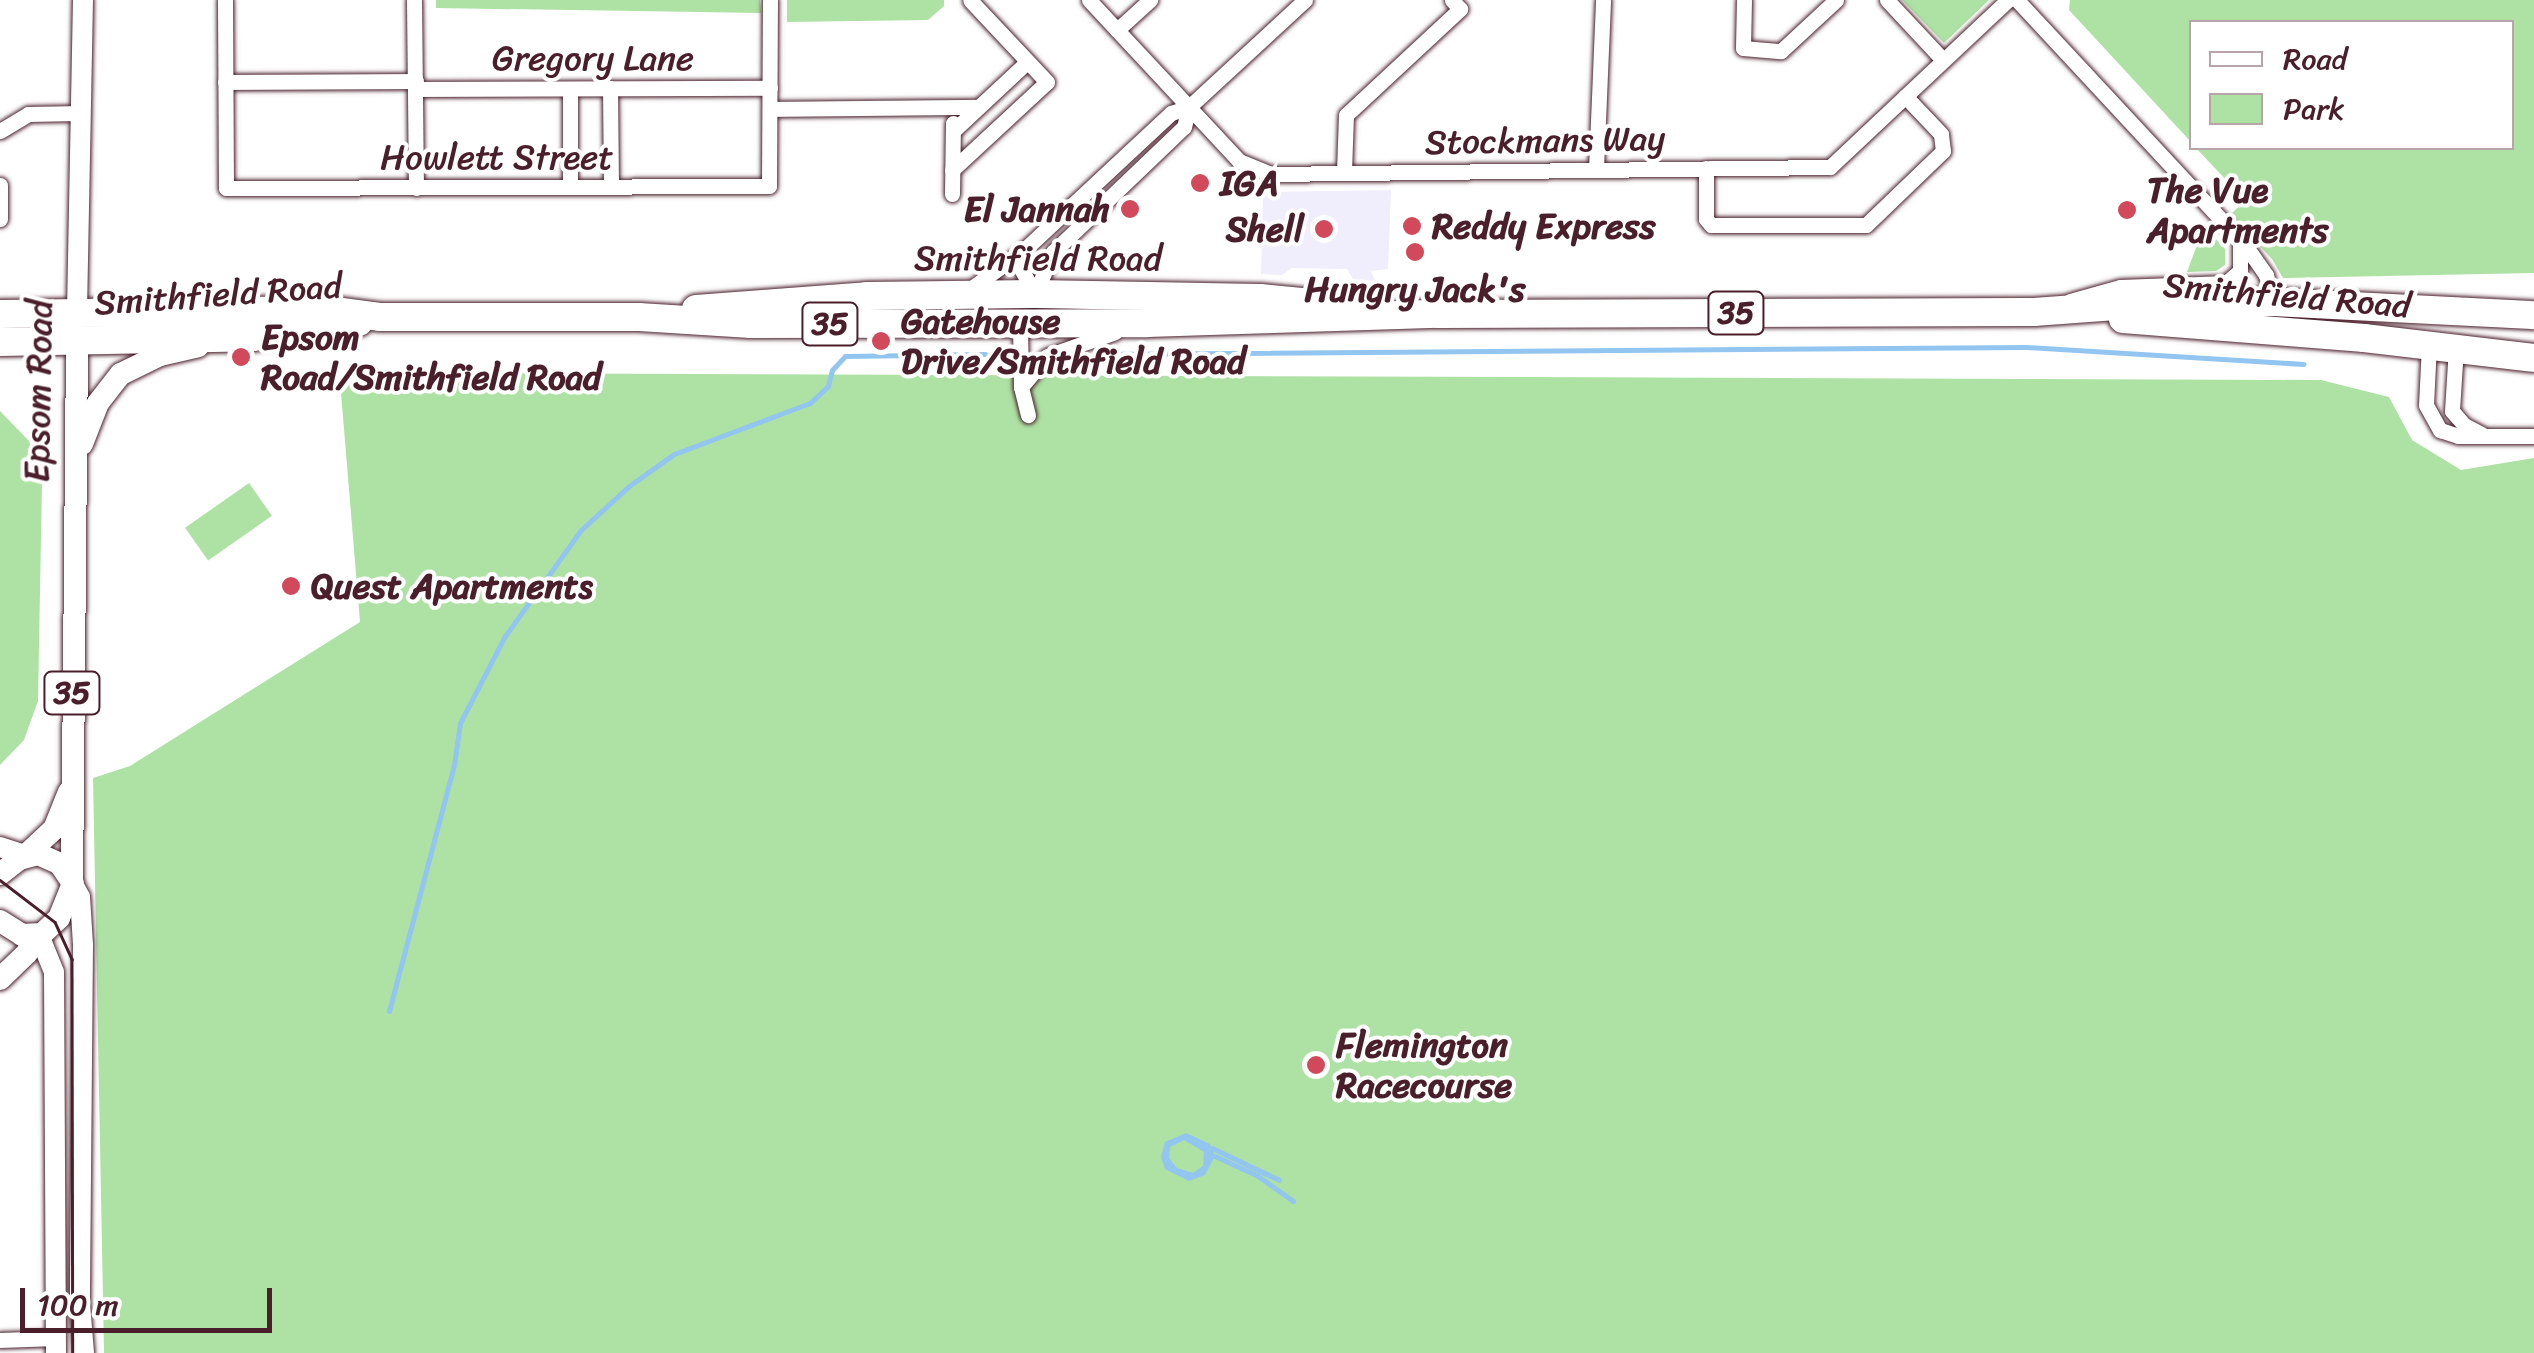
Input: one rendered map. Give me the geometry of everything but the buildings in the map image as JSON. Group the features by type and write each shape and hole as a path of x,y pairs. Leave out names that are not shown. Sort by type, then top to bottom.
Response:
{"highway":[{"name":"Smithfield Road","path":"639,316 749,302 1035,294 1260,298 1438,314"},
{"path":"1020,323 1035,294 1062,323"},
{"name":"Smithfield Road","path":"0,314 262,310 380,317 639,316 752,324 1148,323 1438,314 2039,312 2171,302 2273,302 2443,308 2534,316"},
{"path":"2272,330 2273,302"},
{"path":"2442,345 2443,308"},
{"path":"262,310 301,332"},
{"name":"Epsom Road","path":"77,312 77,342"},
{"name":"Smithfield Road","path":"2039,312 2442,345 2534,358"},
{"name":"Smithfield Road","path":"0,342 235,338 301,332 380,317"}],"main road":[{"name":"Epsom Road","path":"77,312 83,0"},
{"path":"75,462 98,403 121,374 160,355 235,338"},
{"name":"Epsom Road","path":"77,342 72,784 73,884 80,898 83,945 84,1353"},
{"name":"Epsom Road","path":"26,855 59,822 72,784"},
{"path":"0,846 54,860 73,884"},
{"name":"35","path":"0,874 26,855"},
{"name":"35","path":"0,979 26,953 37,935 60,918 73,884"},
{"path":"0,921 16,932 37,935 54,972 56,1346"}],"street":[{"path":"225,0 225,82"},
{"path":"414,0 416,188"},
{"path":"770,0 770,109 978,108"},
{"path":"952,170 1047,82 970,0"},
{"name":"Stockmans Way","path":"1090,0 1238,162 1254,171 1344,172 1830,167 2008,0"},
{"path":"1117,30 1150,0"},
{"path":"963,295 1024,250 1171,112 1188,108 1306,0"},
{"path":"1344,172 1346,115 1460,9 1452,0"},
{"path":"1596,168 1603,0"},
{"path":"1744,0 1743,48 1781,51 1836,0"},
{"path":"1886,0 1944,60"},
{"path":"2017,0 2238,238 2266,275 2273,302"},
{"path":"953,131 1027,62"},
{"name":"Gregory Lane","path":"225,82 770,88"},
{"name":"Howlett Street","path":"225,82 226,188 768,186 770,109"},
{"path":"570,88 570,187"},
{"path":"610,88 610,186"},
{"path":"1706,168 1706,218 1711,226 1866,225 1944,151 1941,134 1905,96"},
{"path":"952,194 953,108"},
{"path":"1035,294 1052,252 1184,127 1188,108"},
{"path":"0,131 28,114 80,113"},
{"path":"1113,166 1126,180"},
{"path":"0,185 0,219"},
{"path":"2039,312 2105,289 2226,283 2241,266 2238,238"},
{"path":"1024,250 1020,268 1035,294"},
{"path":"1020,323 1021,387 1028,415"},
{"path":"1021,387 1055,352 1148,323"},
{"path":"2442,345 2455,416 2478,432 2506,436"},
{"path":"2442,345 2426,404 2435,425 2458,436 2534,436"},
{"path":"0,1340 56,1346"}],"shaded area":[{"name":"Shell","path":"1391,190 1388,269 1371,271 1375,281 1353,279 1347,269 1292,268 1282,275 1261,274 1263,192"}],"green space":[{"path":"436,0 760,0 761,13 436,8"},
{"path":"787,0 944,0 944,6 928,20 787,22"},
{"path":"1902,0 1989,0 1944,43"},
{"path":"2070,0 2534,0 2534,273 2283,278 2272,259 2230,215 2245,200 2198,150 2514,150 2514,20 2189,20 2189,140 2069,10"},
{"path":"2214,237 2225,249 2225,265 2216,271 2187,272 2197,245"},
{"name":"Flemington Racecourse","path":"418,373 2321,380 2389,397 2412,440 2461,470 2534,458 2534,1353 104,1353 93,778 130,766 360,622 340,381"},
{"path":"0,411 29,441 42,482 38,701 24,740 0,765"},
{"path":"249,483 272,516 208,561 185,528"}],"water":[{"path":"1186,1133 1210,1144 1215,1156 1205,1175 1189,1181 1165,1169 1161,1157 1165,1142","holes":["1184,1140 1204,1152 1203,1166 1193,1173 1177,1168 1169,1158 1170,1147"]}],"waterway":[{"path":"1094,354 2026,347 2303,364"},
{"path":"389,1011 454,765 460,723 505,636 581,530 629,486 674,454 810,403 828,386 832,370 845,356 985,354"},
{"path":"1212,1148 1279,1180"},
{"path":"1215,1156 1258,1176 1293,1201"}],"tram line":[{"path":"0,880 55,922 72,959 73,1353"}],"place":[{"name":"IGA","path":"1200,183"},
{"name":"El Jannah","path":"1130,209"},
{"name":"The Vue Apartments","path":"2127,210"},
{"name":"Reddy Express","path":"1412,226"},
{"name":"Shell","path":"1324,229"},
{"name":"Hungry Jack's","path":"1415,252"},
{"name":"Gatehouse Drive/Smithfield Road","path":"881,341"},
{"name":"Epsom Road/Smithfield Road","path":"241,357"},
{"name":"Quest Apartments","path":"291,586"},
{"name":"Flemington Racecourse","path":"1316,1065"}]}
